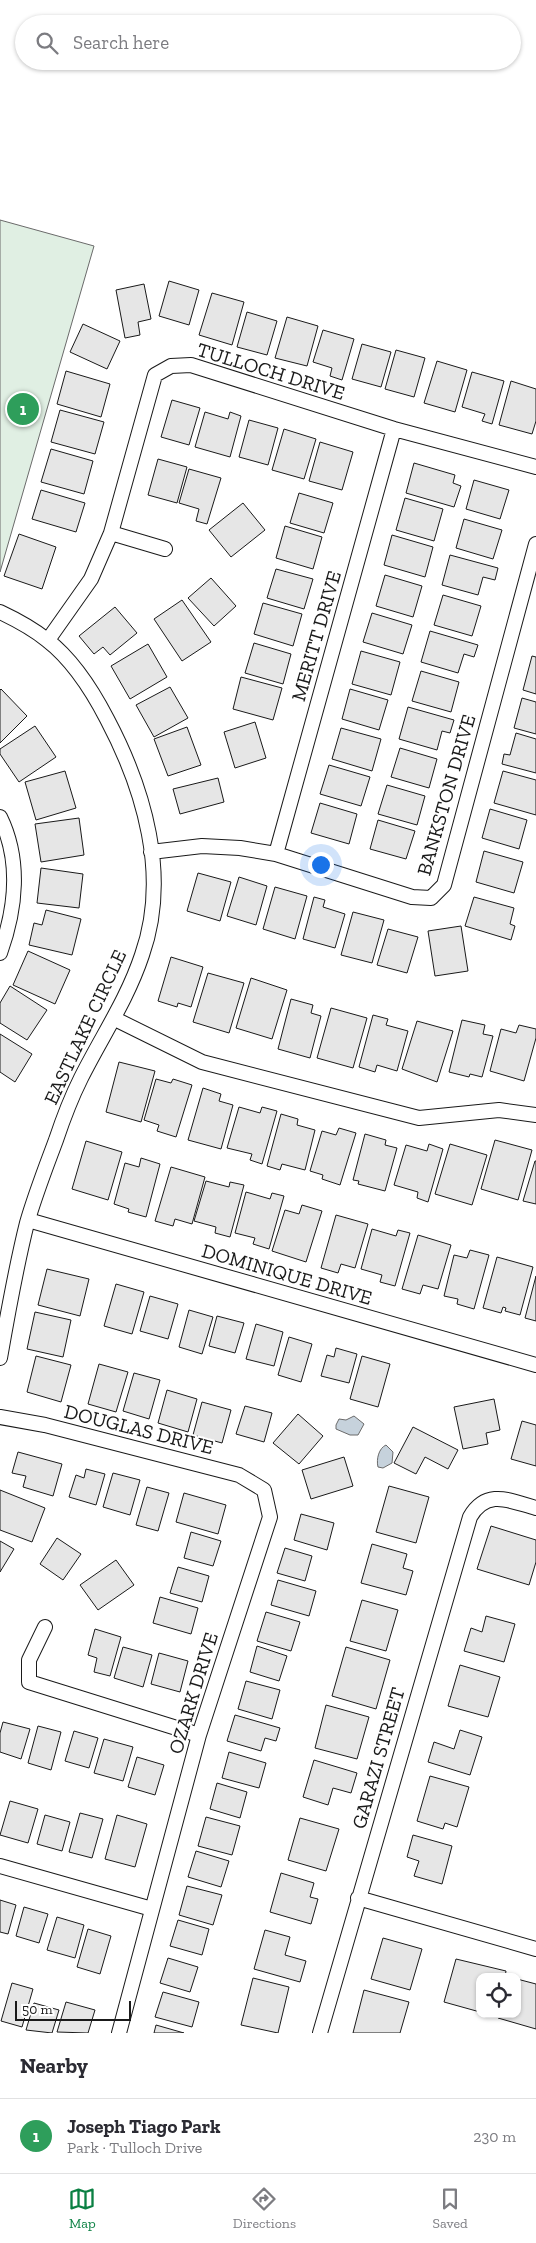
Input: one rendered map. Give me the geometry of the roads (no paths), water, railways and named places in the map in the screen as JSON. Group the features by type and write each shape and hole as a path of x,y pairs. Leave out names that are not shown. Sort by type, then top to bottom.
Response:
{"street":[{"name":"TULLOCH DRIVE","path":"48,640 91,579 111,533 154,375 171,366 191,365 394,429 536,467"},
{"name":"MERITT DRIVE","path":"276,854 394,429"},
{"path":"111,533 165,549"},
{"name":"BANKSTON DRIVE","path":"151,852 202,846 240,848 276,854 412,897 431,898 444,885 536,544"},
{"name":"EASTLAKE CIRCLE","path":"0,612 18,620 48,640 72,665 94,695 124,750 144,805 153,868 149,927 143,953 123,1004 81,1079 56,1138 28,1220 15,1275 0,1358"},
{"path":"0,817 13,864 14,902 10,928 0,953"},
{"path":"114,1019 202,1062 419,1118 499,1110 536,1115"},
{"name":"DOMINIQUE DRIVE","path":"28,1220 536,1365"},
{"name":"DOUGLAS DRIVE","path":"0,1417 45,1425 239,1475 264,1490"},
{"name":"OZARK DRIVE","path":"118,2033 199,1735 270,1518 264,1490"},
{"name":"GARAZI STREET","path":"320,2033 470,1518 475,1508 486,1501 498,1497 536,1508"},
{"path":"45,1627 29,1660 29,1682 199,1735"},
{"path":"0,1866 152,1909"},
{"path":"358,1898 536,1949"}],"place":[{"name":"Joseph Tiago Park","path":"23,409"}]}
